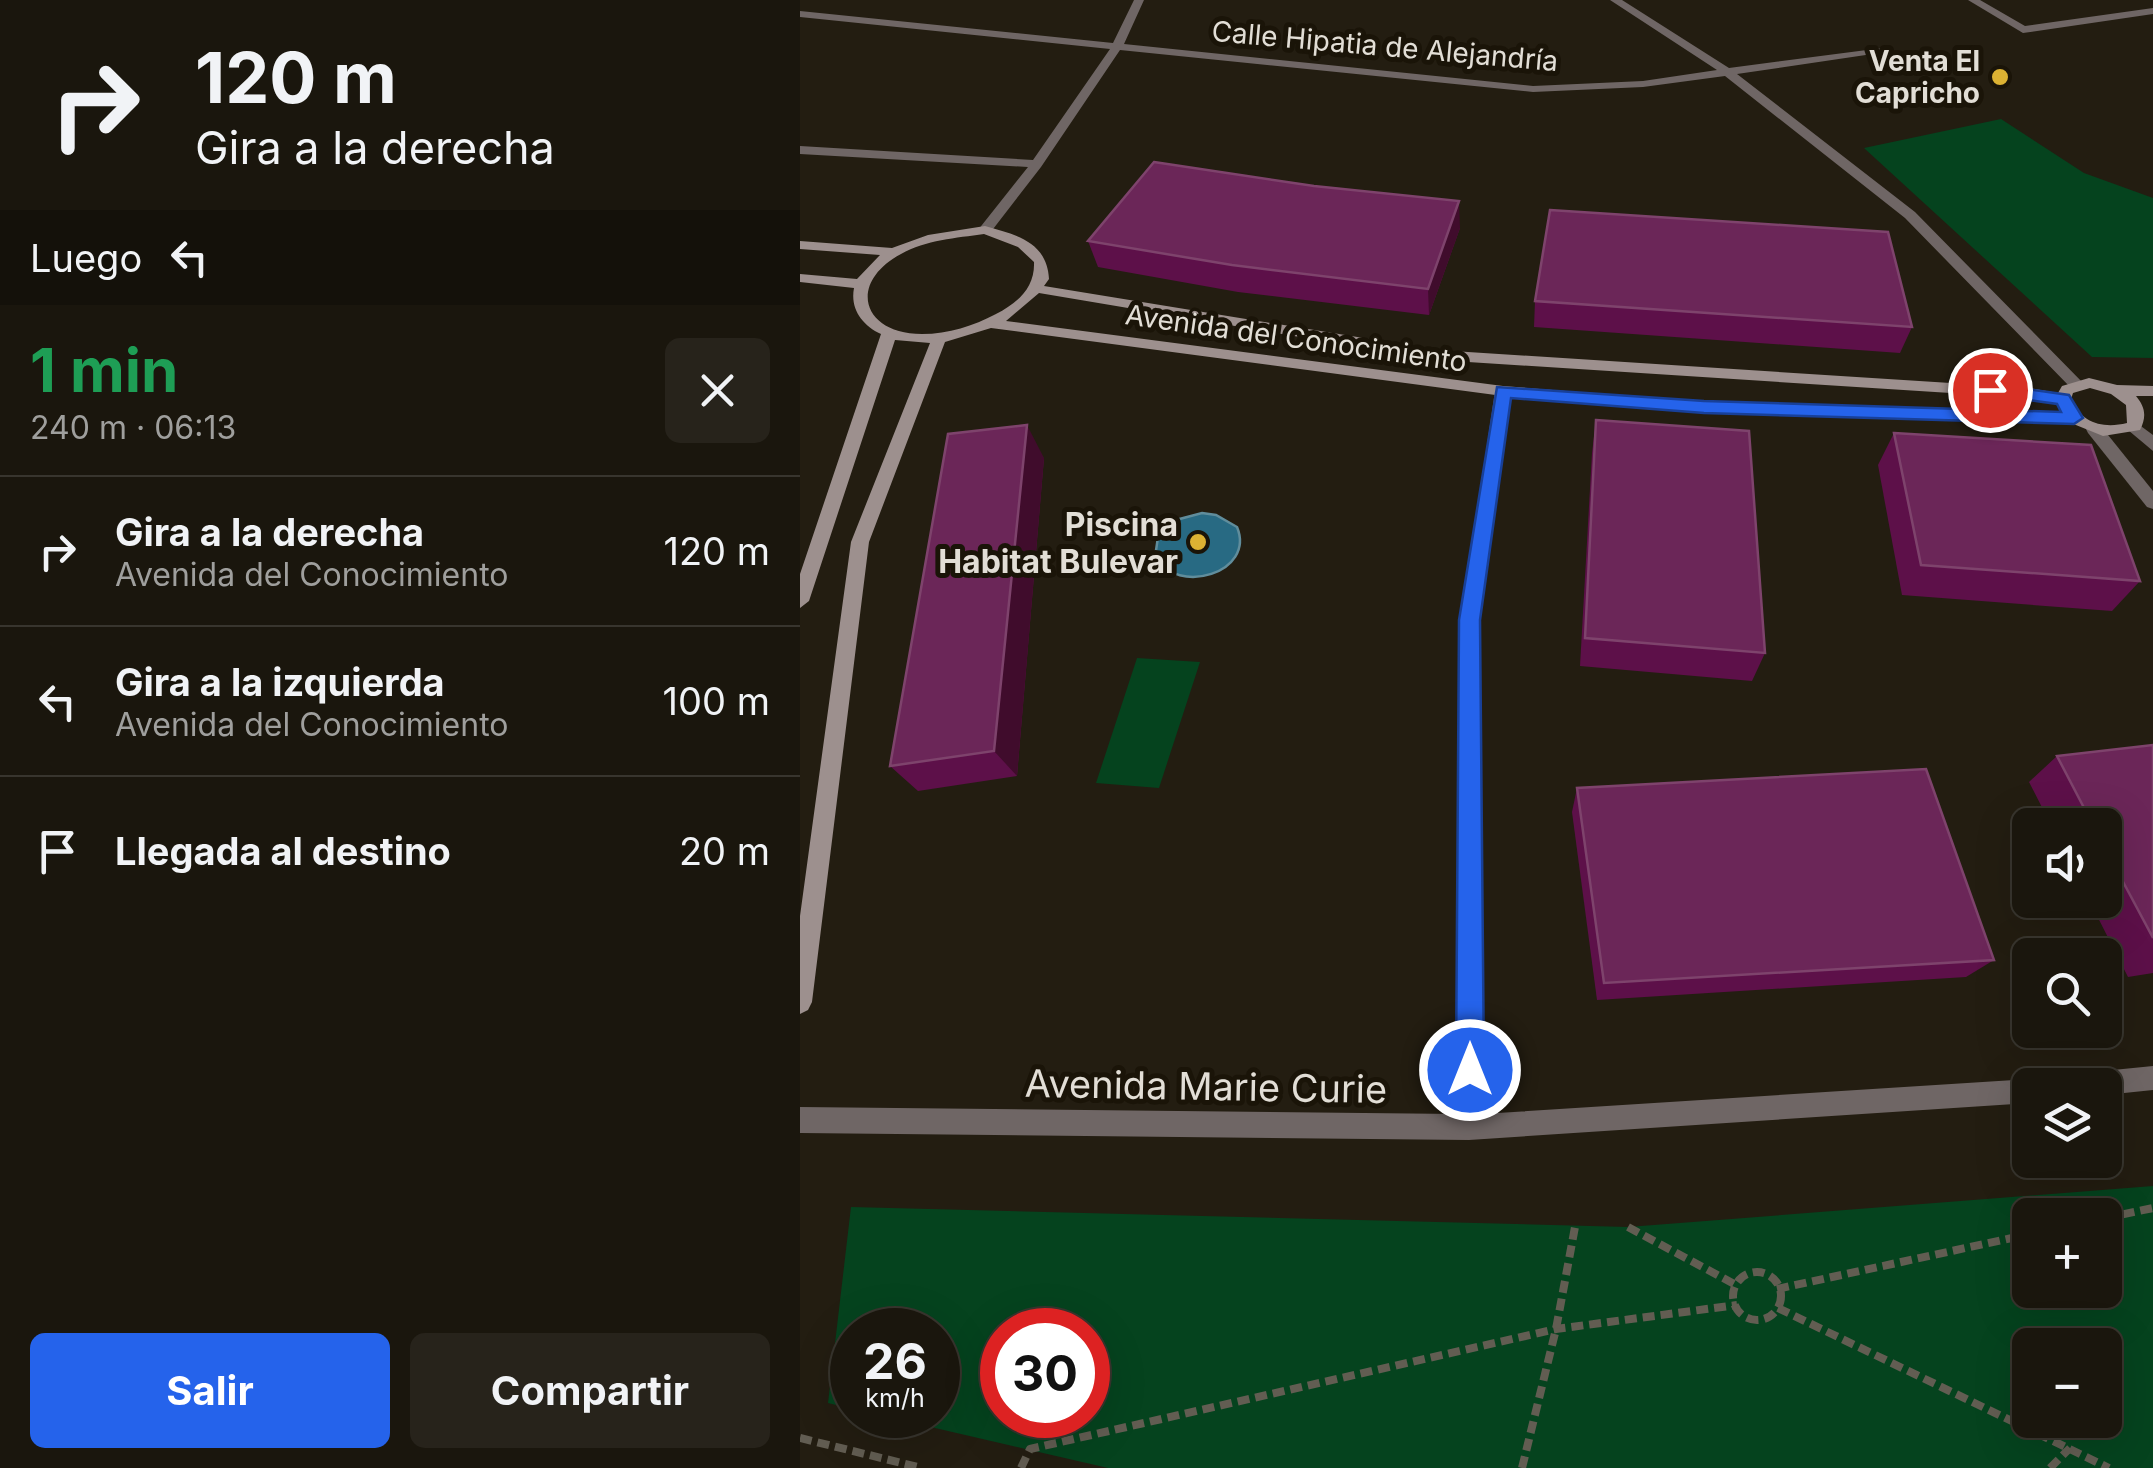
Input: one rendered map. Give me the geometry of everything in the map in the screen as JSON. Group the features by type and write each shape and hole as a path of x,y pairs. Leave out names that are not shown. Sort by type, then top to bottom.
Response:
{"street":[{"path":"984,230 1037,164 1118,48 1138,0"},
{"path":"1615,0 1729,73 1910,215 2077,385"},
{"path":"1973,0 2023,30 2153,10"},
{"name":"Calle Hipatia de Alejandría","path":"800,14 1534,88 1643,84 1886,48"},
{"path":"800,150 1037,164"},
{"path":"984,230 1016,237 1034,248 1043,268 1038,290 1021,307 973,332 939,338 889,334 865,320 857,303 860,284 894,252 934,236 984,230"},
{"path":"800,245 894,252"},
{"path":"800,278 860,284"},
{"name":"Avenida del Conocimiento","path":"1038,290 1437,355 2029,392 2063,399"},
{"name":"Avenida del Conocimiento","path":"990,323 1503,392 1704,407 2074,418"},
{"path":"800,601 889,334"},
{"path":"800,1002 860,542 939,338"},
{"path":"2142,421 2110,432 2094,429 2074,418 2063,399 2067,390 2077,385 2153,391"},
{"path":"2117,390 2137,408 2153,444"},
{"path":"1469,1127 1470,620 1503,392"},
{"path":"2094,429 2153,502"},
{"path":"2122,1081 2153,1078"},
{"name":"Avenida Marie Curie","path":"800,1120 1469,1127 2012,1091"}],"path":[{"path":"2122,1214 2153,1208"},
{"path":"1522,1468 1556,1329 1575,1227"},
{"path":"1628,1227 1736,1285"},
{"path":"1777,1288 2012,1238"},
{"path":"1752,1270 1767,1275 1777,1288 1778,1308 1763,1322 1748,1318 1738,1305 1739,1277 1752,1270"},
{"path":"1020,1468 1030,1449 1556,1329 1738,1305"},
{"path":"1778,1308 2109,1468"},
{"path":"800,1438 922,1468"},
{"path":"2050,1468 2070,1447"}],"green space":[{"path":"2001,119 2084,173 2153,198 2153,358 2092,357 1864,148"},
{"path":"1137,658 1200,662 1159,788 1096,783"},
{"path":"2153,1186 2153,1468 1108,1468 960,1434 960,1308 839,1308 851,1207 1628,1227"}],"water":[{"name":"Piscina Habitat Bulevar","path":"1202,513 1216,515 1237,527 1240,543 1235,557 1225,567 1196,577 1166,569 1155,557 1158,537 1176,520"}],"building":[{"path":"1154,162 1314,186 1459,201 1428,289 1232,265 1088,241"},
{"path":"1550,210 1888,232 1912,327 1535,301"},
{"path":"1596,420 1749,431 1765,653 1585,638"},
{"path":"1027,425 994,751 890,766 948,434"},
{"path":"1894,433 2091,445 2140,581 1921,565"},
{"path":"2153,745 2153,938 2122,880 2122,808 2084,808 2057,756"},
{"path":"1926,769 1994,960 1604,983 1577,788"}],"place":[{"name":"Venta El Capricho","path":"2000,77"},
{"name":"Piscina Habitat Bulevar","path":"1198,542"}],"route":[{"path":"1470,1070 1470,620 1503,392 1704,407 2032,420 2074,418 2063,399 1990,390"}]}
